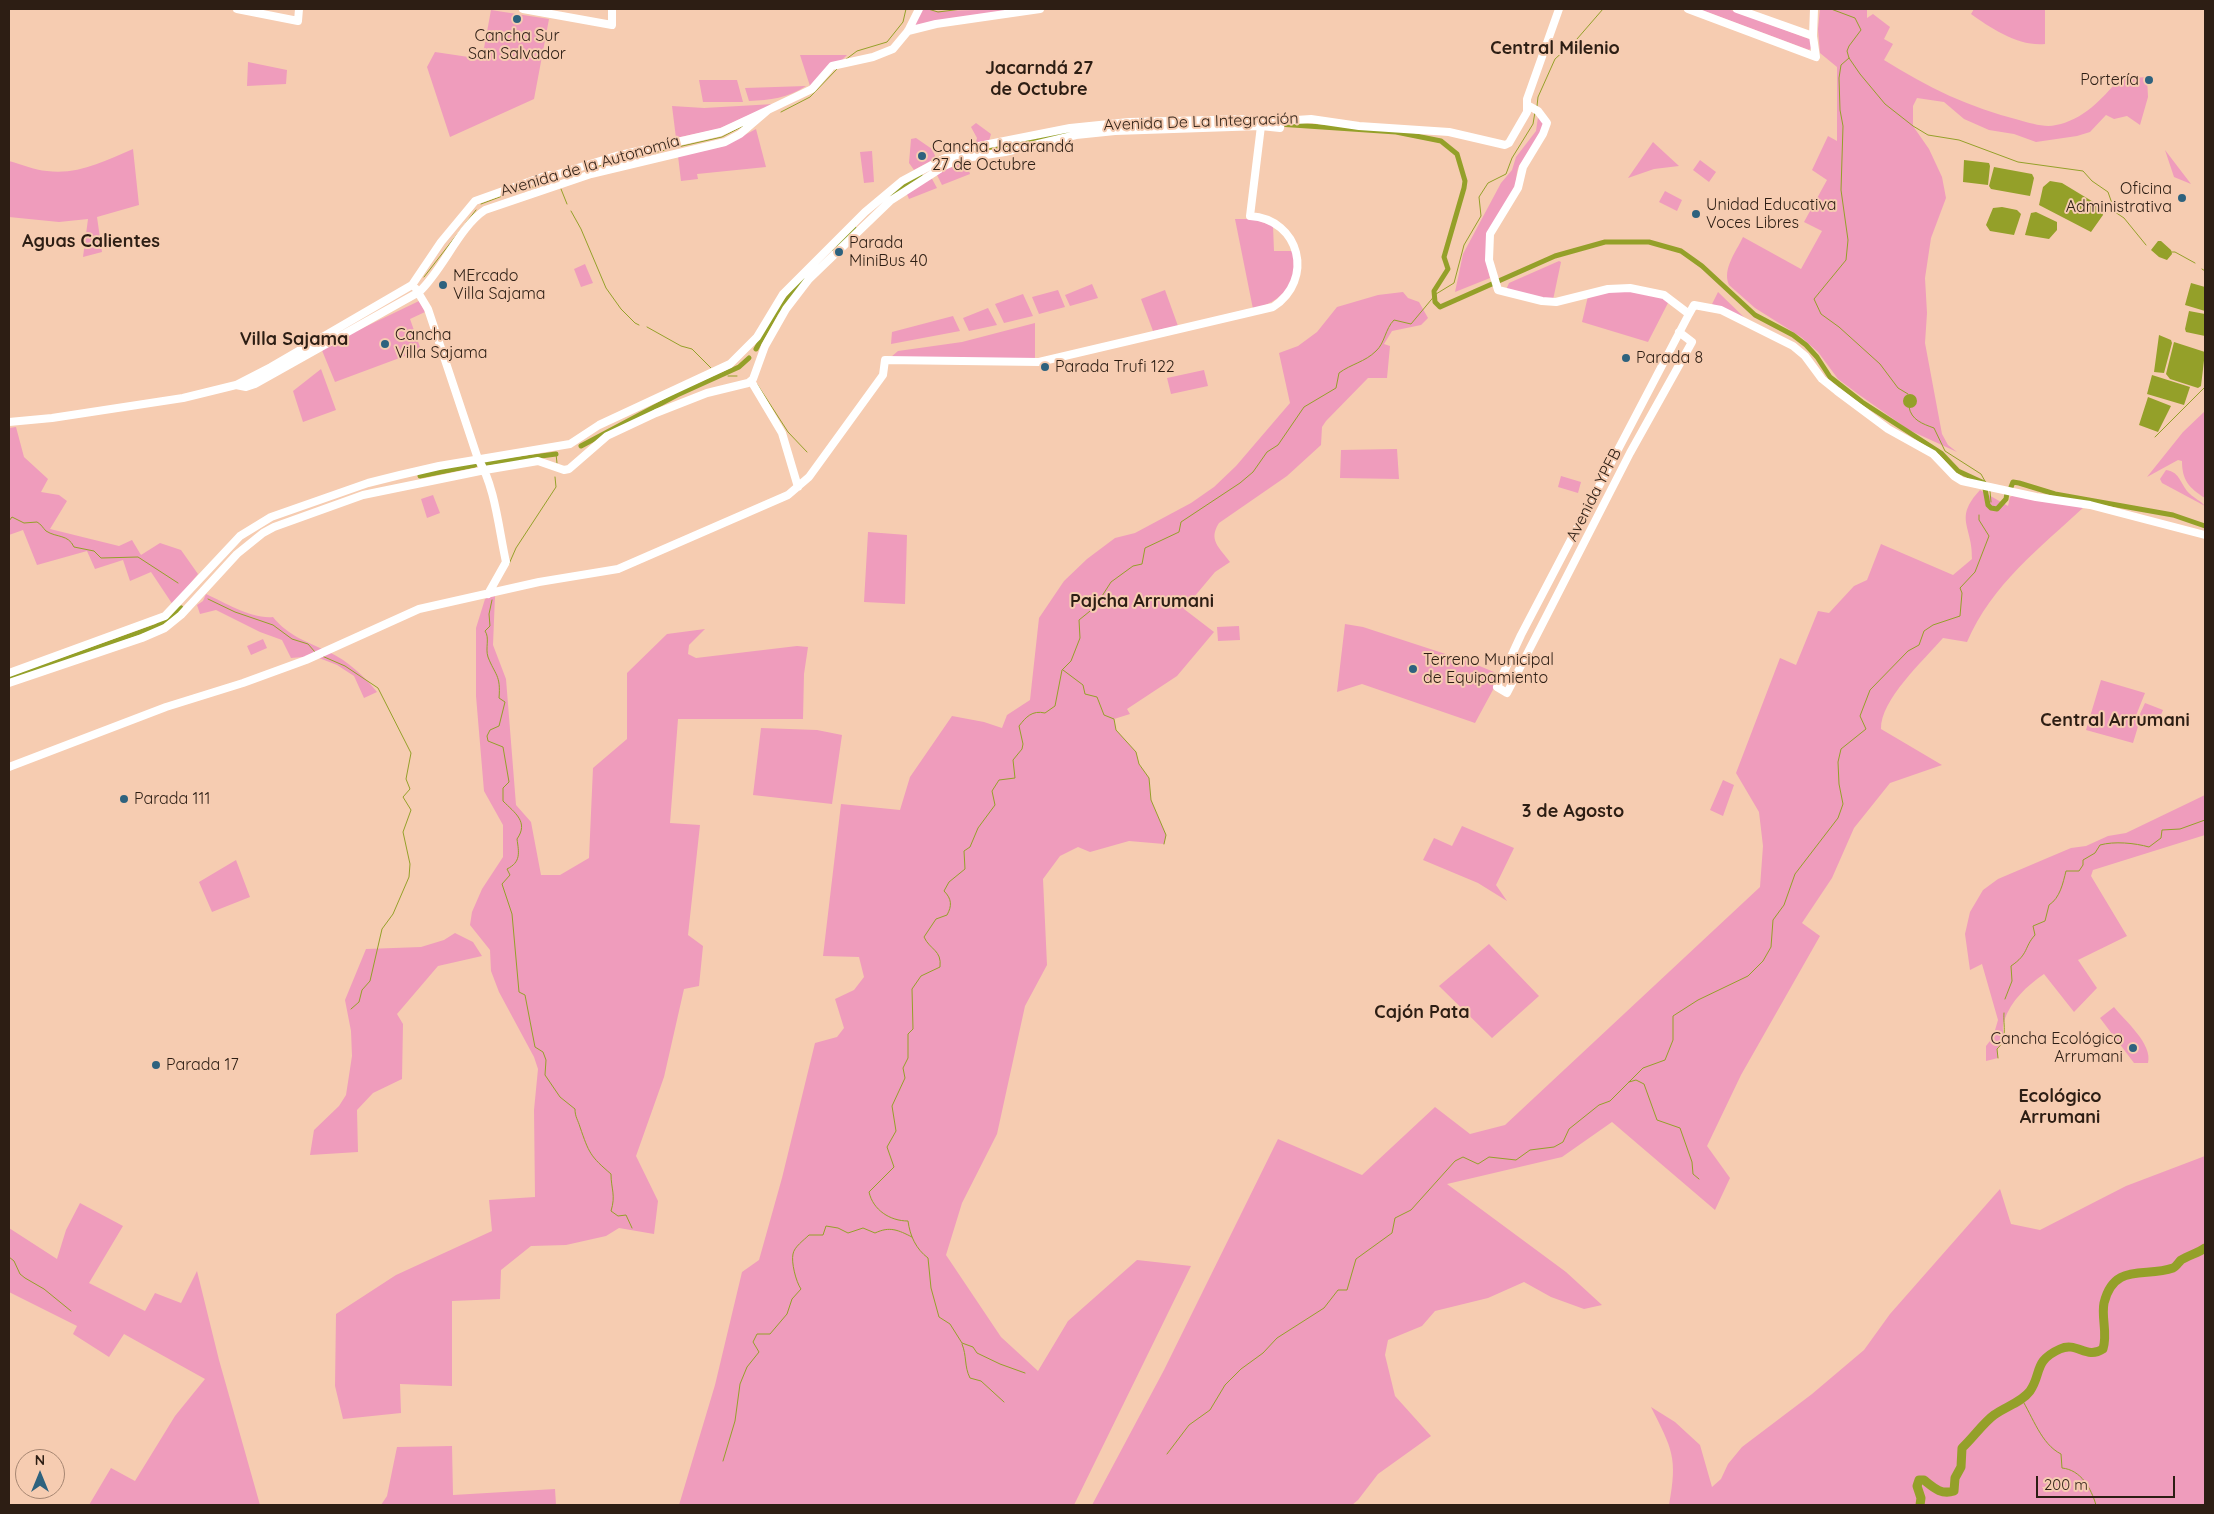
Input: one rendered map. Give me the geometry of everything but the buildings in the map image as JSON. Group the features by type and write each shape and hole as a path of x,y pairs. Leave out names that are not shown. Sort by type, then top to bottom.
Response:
{"street":[{"path":"237,9 298,21 299,9"},
{"path":"523,9 612,25 612,9"},
{"path":"768,110 812,89 832,66 873,57 893,49 908,31 919,9"},
{"path":"908,31 936,24 1040,9"},
{"path":"1559,9 1527,99 1547,123 1544,134 1523,166 1518,188 1490,234 1489,260 1495,282 1502,293 1551,302 1608,289 1630,288 1664,295 1689,314"},
{"path":"1688,9 1816,57 1813,36 1814,9"},
{"path":"1737,9 1813,36"},
{"name":"Avenida De La Integración","path":"751,381 765,346 786,309 809,279 890,201 946,165 959,159 1086,134 1131,130 1280,125 1311,119 1359,126 1435,130 1505,145 1509,143 1533,108"},
{"name":"Avenida de la Autonomía","path":"236,385 246,387 255,384 419,292 432,280 473,221 485,210 591,174 725,142 768,110"},
{"name":"Avenida de la Autonomía","path":"9,422 52,418 183,398 236,385 278,363 412,285 441,242 475,201 548,175 555,175 635,151 721,132 768,110"},
{"name":"Avenida De La Integración","path":"478,459 570,444 599,425 730,364 757,337 783,294 836,239 902,181 943,159 974,147 1002,141 1112,123 1252,119 1280,125"},
{"path":"9,767 159,710 243,684 306,660 405,614 539,582 618,569 788,495 809,476 883,375 885,360 1039,362 1273,307 1290,290 1296,276 1298,259 1290,239 1280,226 1267,219 1250,216 1261,126"},
{"path":"412,285 419,292 427,306 478,459 485,470 506,562 488,594"},
{"name":"Avenida YPFB","path":"1679,332 1692,342 1626,461 1507,694 1497,687 1521,635 1679,332 1694,304 1721,310 1793,346 1805,356 1822,379 1880,423 1934,454 1954,476 1982,485 2036,497 2090,505 2205,535"},
{"path":"746,350 761,358"},
{"path":"9,683 157,632 173,622 237,554 263,533 363,496 485,470 538,462 564,470 570,469 607,436 656,413 707,393 733,388 751,381 782,433 798,487"},
{"path":"9,673 157,621 170,612 240,536 271,517 368,483 478,459"},
{"path":"191,590 198,596"},
{"path":"1503,675 1511,686"}],"shaded area":[{"path":"923,9 937,11 1020,9 914,26"},
{"path":"1699,9 1728,9 1812,40 1813,46 1809,50"},
{"path":"1820,9 1867,9 1867,18 1873,14 1890,27 1884,39 1893,44 1884,60 1949,96 2001,115 2038,125 2052,126 2075,119 2099,101 2119,79 2147,77 2148,97 2140,125 2127,116 2114,119 2106,115 2090,132 2077,136 2036,142 2014,134 1989,130 1964,119 1944,102 1917,98 1913,106 1913,126 1929,149 1942,177 1946,198 1931,238 1925,278 1927,313 1925,343 1942,434 1948,445 1957,452 1909,430 1838,379 1818,352 1801,337 1755,308 1729,285 1727,279 1729,267 1743,237 1801,269 1822,231 1804,222 1827,180 1812,170 1828,136 1837,141 1837,67 1820,53 1818,29"},
{"path":"1974,9 2045,9 2045,44 2026,43 2016,40 1987,25 1971,14"},
{"path":"491,10 549,19 534,99 450,137 427,67 435,52 482,59"},
{"path":"800,55 847,55 839,63 828,66 810,86"},
{"path":"248,62 287,70 286,84 247,86"},
{"path":"699,80 737,80 743,102 703,102"},
{"path":"806,86 779,98 749,101 745,88"},
{"path":"774,104 718,129 676,138 672,106 704,108"},
{"path":"1538,117 1543,122 1541,133 1519,166 1515,185 1495,221 1488,239 1487,262 1490,278 1455,292 1463,254 1501,183 1512,170 1516,157 1536,131"},
{"path":"976,123 991,134 989,141 975,145 977,138 971,127"},
{"path":"756,129 766,167 697,174 698,179 681,181 678,156 724,146"},
{"path":"916,138 932,149 936,158 914,170 909,163 911,139"},
{"path":"1653,142 1679,166 1654,169 1628,178"},
{"path":"133,149 139,205 97,217 102,252 83,257 88,219 59,222 9,217 9,161 42,170 70,171 91,166"},
{"path":"2165,150 2191,184 2174,177"},
{"path":"872,151 874,182 864,183 860,152"},
{"path":"1700,160 1716,172 1709,182 1693,170"},
{"path":"1964,160 1989,163 1988,185 1963,182"},
{"path":"966,162 970,174 942,185 936,173"},
{"path":"1994,167 2032,174 2034,178 2030,196 1991,189 1989,186"},
{"path":"931,177 937,188 909,199 906,192"},
{"path":"2050,181 2062,183 2100,206 2103,215 2091,232 2039,205 2043,187"},
{"path":"1665,191 1682,200 1677,211 1659,202"},
{"path":"2002,207 2017,210 2021,214 2014,235 1990,231 1986,225 1993,208"},
{"path":"2036,212 2057,222 2057,230 2049,239 2025,235 2031,213"},
{"path":"1235,219 1254,219 1273,226 1274,251 1293,251 1295,272 1287,289 1272,302 1253,309"},
{"path":"2158,241 2161,241 2171,250 2172,254 2167,260 2159,257 2151,250"},
{"path":"1559,261 1561,262 1553,300 1506,290 1509,283"},
{"path":"585,264 593,283 581,287 574,269"},
{"path":"2191,283 2205,287 2205,311 2185,305"},
{"path":"1092,284 1098,298 1070,306 1065,295"},
{"path":"1058,290 1065,307 1039,314 1032,297"},
{"path":"1165,290 1178,326 1153,331 1141,299"},
{"path":"1611,291 1642,291 1669,301 1648,342 1582,322 1588,296"},
{"path":"1403,292 1408,298 1419,302 1428,318 1421,325 1392,331 1384,344 1390,346 1387,378 1368,378 1326,421 1322,427 1321,445 1287,476 1219,523 1215,534 1216,543 1230,562 1215,572 1184,609 1214,632 1177,676 1127,709 1130,714 1114,719 1116,730 1136,752 1139,764 1149,778 1151,800 1166,835 1164,844 1129,841 1090,852 1078,847 1060,856 1043,879 1047,965 1025,1006 997,1134 962,1203 946,1255 1001,1337 1038,1371 1068,1321 1137,1260 1191,1266 1074,1505 679,1505 715,1385 742,1272 759,1260 782,1178 815,1043 837,1037 844,1028 835,999 854,990 864,977 859,957 823,956 841,804 900,810 910,777 952,716 984,722 1002,728 1007,715 1030,700 1039,618 1064,581 1087,559 1115,538 1135,533 1191,503 1214,487 1236,466 1290,403 1279,353 1298,346 1317,332 1337,307 1378,295"},
{"path":"1718,292 1749,322 1712,304"},
{"path":"1023,294 1033,316 1004,323 995,304"},
{"path":"419,301 425,312 410,319 421,350 335,382 321,348"},
{"path":"988,308 997,325 969,331 963,318"},
{"path":"2189,311 2205,314 2205,336 2186,332"},
{"path":"953,316 960,331 891,344 892,332"},
{"path":"1035,323 1035,359 891,357 898,351 962,342"},
{"path":"2159,335 2171,340 2172,343 2164,373 2154,372"},
{"path":"2174,342 2205,352 2201,386 2198,388 2170,379 2166,374"},
{"path":"321,369 336,410 303,422 293,391"},
{"path":"1204,370 1208,386 1171,394 1167,378"},
{"path":"2152,375 2190,387 2184,405 2147,394"},
{"path":"1907,394 1913,394 1917,401 1913,408 1907,408 1903,404 1903,398"},
{"path":"2148,397 2171,406 2158,432 2139,425"},
{"path":"2205,411 2205,498 2188,483 2183,473 2182,461 2178,460 2147,477 2183,432"},
{"path":"16,427 24,457 48,479 41,492 59,495 67,501 50,529 119,546 132,540 141,555 160,543 181,550 198,574 173,605 151,572 130,581 123,560 95,569 87,551 37,565 23,530 9,535 9,428"},
{"path":"1397,449 1399,479 1340,478 1341,450"},
{"path":"2166,470 2175,473 2187,490 2205,506 2162,483 2160,479"},
{"path":"1561,476 1581,482 1578,493 1558,487"},
{"path":"1980,490 2008,506 2010,497 2014,495 2085,506 2034,552 2003,585 1977,621 1967,642 1943,638 1904,681 1888,706 1881,729 1942,765 1890,783 1854,828 1832,878 1802,923 1820,936 1741,1075 1707,1146 1730,1178 1715,1210 1612,1122 1562,1157 1447,1184 1566,1272 1602,1305 1584,1309 1551,1297 1524,1282 1488,1298 1435,1311 1422,1326 1388,1340 1385,1355 1395,1396 1431,1436 1378,1474 1352,1505 1092,1505 1164,1370 1278,1139 1362,1175 1435,1107 1470,1134 1505,1125 1760,887 1763,846 1759,812 1736,773 1780,658 1796,665 1818,611 1829,613 1854,586 1867,580 1881,544 1953,575 1972,559 1972,548 1966,516 1972,500"},
{"path":"433,495 440,513 427,518 421,499"},
{"path":"868,532 907,535 905,604 864,602"},
{"path":"206,594 247,613 256,616 273,617 292,634 349,664 377,692 364,698 354,676 337,665 314,656 291,658 282,640 260,632 216,610 200,614 197,605 203,601"},
{"path":"495,596 493,645 506,679 516,805 531,822 541,875 560,875 589,858 593,768 627,739 627,673 667,634 705,629 689,645 688,654 696,658 797,646 808,647 804,674 803,719 678,719 670,823 700,825 688,935 703,946 699,986 684,989 664,1077 636,1156 658,1201 654,1234 619,1228 606,1236 566,1245 531,1246 501,1270 500,1299 452,1301 452,1386 400,1384 401,1413 343,1419 335,1386 336,1314 396,1275 492,1231 489,1200 535,1197 534,1110 538,1069 534,1057 499,992 491,971 490,950 470,925 472,912 482,889 503,857 503,825 484,791 476,696 476,628 485,599"},
{"name":"Terreno Municipal de Equipamiento","path":"1345,624 1363,627 1470,662 1501,675 1475,723 1362,684 1337,692"},
{"path":"1239,626 1240,640 1218,641 1217,627"},
{"path":"263,639 267,648 251,655 247,646"},
{"path":"2101,680 2145,693 2135,718 2140,720 2133,743 2086,730"},
{"path":"2145,703 2163,710 2157,724 2139,716"},
{"path":"761,728 817,730 842,735 832,804 753,795"},
{"path":"1723,780 1734,785 1723,816 1710,810"},
{"path":"2205,795 2205,835 2093,870 2091,876 2127,936 2078,960 2097,988 2074,1012 2044,974 2032,983 2011,1006 2003,1025 2003,1042 1997,1049 1998,1058 1986,1061 1986,1046 1993,1037 1998,1020 1982,964 1970,970 1965,934 1970,912 1983,890 1998,879 2071,848 2086,846 2108,836 2126,833"},
{"path":"1462,826 1514,848 1496,885 1507,901 1478,883 1423,860 1434,838 1452,846"},
{"path":"236,860 250,897 212,912 199,882"},
{"path":"455,933 473,942 482,956 438,966 397,1014 403,1024 402,1079 373,1093 357,1110 358,1152 310,1155 314,1130 339,1106 346,1095 352,1056 351,1031 345,1000 366,949 421,947 444,940"},
{"path":"1489,944 1539,996 1492,1038 1439,986"},
{"path":"2114,1007 2142,1041 2146,1048 2148,1063 2134,1063 2100,1018"},
{"path":"2205,1156 2205,1505 1669,1505 1673,1464 1664,1433 1651,1407 1675,1422 1700,1445 1712,1487 1721,1479 1728,1464 1742,1447 1812,1394 1864,1350 1890,1314 2000,1189 2011,1224 2040,1230 2126,1186"},
{"path":"80,1203 123,1226 89,1283 145,1311 155,1293 181,1303 197,1271 219,1360 260,1505 89,1505 111,1468 135,1481 175,1416 205,1379 124,1334 109,1357 73,1334 77,1326 9,1292 9,1228 57,1259 66,1230"},
{"path":"452,1446 453,1495 555,1489 556,1505 381,1505 387,1496 397,1447"}],"waterway":[{"path":"845,60 857,51 887,42 903,22 906,9"},
{"path":"928,9 938,12 962,9"},
{"path":"1537,106 1538,97 1555,59 1577,39 1603,9"},
{"path":"1831,9 1855,18 1861,30 1849,46 1847,51 1849,58 1885,104 1913,126 1928,135 1959,140 2018,162 2083,171 2092,181 2108,192 2115,212 2124,218 2146,245"},
{"path":"1849,58 1841,65 1839,78 1840,110 1843,126 1841,190 1848,240 1846,260 1814,299 1821,314 1839,327 1880,364 1898,388 1908,394"},
{"path":"781,112 810,97 837,69"},
{"path":"1025,1373 977,1353 973,1347 962,1343 950,1324 939,1317 931,1288 928,1258 914,1242 908,1221 895,1219 883,1213 874,1204 869,1192 894,1167 887,1147 896,1131 892,1106 905,1078 903,1068 908,1058 908,1034 913,1029 912,989 921,976 940,967 937,953 924,937 936,919 947,915 949,912 950,900 944,891 949,882 965,869 964,851 970,847 978,828 995,805 992,791 999,780 1015,778 1013,760 1022,749 1023,744 1019,726 1030,715 1036,712 1045,713 1055,706 1062,670 1071,661 1080,638 1079,620 1095,607 1111,582 1133,566 1142,564 1145,548 1179,532 1181,522 1240,483 1253,472 1267,452 1278,445 1304,407 1336,388 1339,373 1367,358 1379,348 1394,320 1411,324 1436,294 1454,283 1464,245 1481,216 1479,197 1488,183 1506,174 1512,158 1533,124 1535,112"},
{"path":"1278,124 1396,132 1441,141 1457,154 1465,181 1444,257 1448,269 1434,291 1435,302 1440,307 1555,256 1605,242 1649,242 1681,251 1702,266 1755,315 1793,335 1806,345 1817,357 1830,377 1862,402 1941,453 1958,471 1984,483 1988,505 1991,508 1997,509 2006,499 2007,493"},
{"path":"678,147 722,137 745,125"},
{"path":"980,149 1087,130"},
{"path":"586,169 670,149"},
{"path":"892,194 920,175"},
{"path":"513,192 545,184"},
{"path":"561,189 567,204"},
{"path":"481,204 505,195"},
{"path":"424,277 476,210"},
{"path":"571,211 581,229 606,288 621,309 639,325"},
{"path":"834,249 854,228"},
{"path":"2171,252 2175,252 2195,263"},
{"path":"756,349 776,313 808,274"},
{"path":"647,327 681,346 692,349 711,368"},
{"path":"581,446 677,395 739,367 749,358"},
{"path":"728,376 737,376"},
{"path":"757,384 788,432 807,452"},
{"path":"2155,437 2205,387"},
{"path":"1909,407 1915,418 1934,428 1945,451 1981,474 1986,483"},
{"path":"556,454 557,463"},
{"path":"481,464 556,454"},
{"path":"420,476 475,465"},
{"path":"509,564 516,548 556,487 555,477"},
{"path":"2011,487 2013,482 2019,483 2055,494 2173,515 2205,526"},
{"path":"1990,491 1991,502"},
{"path":"1167,1454 1189,1425 1210,1410 1225,1385 1241,1369 1263,1353 1277,1338 1324,1308 1338,1290 1347,1290 1356,1259 1392,1233 1395,1218 1411,1210 1455,1161 1463,1157 1478,1164 1489,1157 1516,1160 1530,1150 1554,1147 1563,1142 1569,1129 1599,1105 1610,1101 1643,1068 1665,1060 1673,1040 1673,1016 1698,1000 1748,976 1763,961 1771,947 1773,920 1784,905 1795,874 1838,818 1843,804 1839,784 1838,762 1841,749 1866,729 1860,716 1870,690 1908,651 1919,645 1924,631 1933,625 1960,616 1962,593 1960,588 1975,572 1989,536 1979,520 1979,515"},
{"path":"9,521 12,517 24,523 37,522 46,531 69,540 74,547 94,551 101,558 138,557 178,583"},
{"path":"208,599 235,612 273,625 292,639 308,644 315,652"},
{"path":"492,600 489,614 490,626 485,631 487,654 497,676 499,698 505,702 499,726 490,730 487,736 488,741 503,747 509,782 503,788 503,801 519,818 522,828 517,839 517,860 507,869 510,875 502,884 512,914 519,992 525,995 535,1047 543,1052 546,1060 545,1075 560,1097 575,1109 588,1149 594,1158 611,1174 613,1196 611,1211 618,1216 626,1215 632,1228"},
{"path":"9,679 157,626 181,608"},
{"path":"322,656 345,666 378,688 411,753 406,779 410,789 403,797 411,810 403,832 410,864 409,877 393,914 382,929 370,981 362,990 359,1002 351,1009"},
{"path":"1063,670 1083,685 1085,694 1097,697 1104,715 1114,719 1116,730 1136,752 1139,764 1149,778 1151,800 1166,835 1164,844"},
{"path":"2005,999 2012,981 2011,966 2021,958 2035,935 2033,926 2045,921 2049,905 2058,894 2066,871 2079,871 2083,865 2083,860 2095,853 2100,845 2124,843 2149,847 2161,838 2162,830 2180,829 2205,820"},
{"path":"1998,1058 1997,1049 2004,1037 2004,1013"},
{"path":"1629,1082 1636,1080 1644,1084 1657,1120 1680,1128 1692,1162 1693,1174 1699,1179"},
{"path":"723,1461 735,1421 740,1384 747,1367 759,1352 753,1342 757,1334 770,1334 787,1314 792,1299 801,1289 793,1262 793,1254 797,1246 809,1235 823,1235 826,1226 838,1228 848,1233 863,1228 875,1233 890,1229 912,1237"},
{"path":"1920,1505 1921,1498 1917,1486 1919,1480 1924,1480 1941,1491 1954,1491 1955,1478 1961,1467 1962,1448 1990,1418 2027,1395 2034,1385 2039,1368 2046,1358 2066,1347 2092,1353 2103,1349 2105,1337 2104,1303 2109,1290 2115,1282 2132,1274 2173,1268 2181,1260 2205,1248"},
{"path":"9,1257 14,1261 20,1274 44,1289 71,1311"},
{"path":"962,1344 970,1378 981,1381 1004,1402"},
{"path":"2021,1398 2043,1437 2054,1450 2061,1454 2062,1468 2069,1469 2080,1476 2088,1486 2096,1505"}],"place":[{"name":"Cancha Sur San Salvador","path":"517,19"},
{"name":"Portería","path":"2149,80"},
{"name":"Cancha Jacarandá 27 de Octubre","path":"922,156"},
{"name":"Oficina Administrativa","path":"2182,198"},
{"name":"Unidad Educativa Voces Libres","path":"1696,214"},
{"name":"Parada MiniBus 40","path":"839,252"},
{"name":"MErcado Villa Sajama","path":"443,285"},
{"name":"Cancha Villa Sajama","path":"385,344"},
{"name":"Parada 8","path":"1626,358"},
{"name":"Parada Trufi 122","path":"1045,367"},
{"name":"Terreno Municipal de Equipamiento","path":"1413,669"},
{"name":"Parada 111","path":"124,799"},
{"name":"Cancha Ecológico Arrumani","path":"2133,1048"},
{"name":"Parada 17","path":"156,1065"}],"district":[{"name":"Central Milenio","path":"1555,49"},
{"name":"Jacarndá 27 de Octubre","path":"1039,79"},
{"name":"Aguas Calientes","path":"91,242"},
{"name":"Villa Sajama","path":"294,340"},
{"name":"Pajcha Arrumani","path":"1142,602"},
{"name":"Central Arrumani","path":"2115,721"},
{"name":"3 de Agosto","path":"1573,812"},
{"name":"Cajón Pata","path":"1422,1013"},
{"name":"Ecológico Arrumani","path":"2060,1107"}]}
